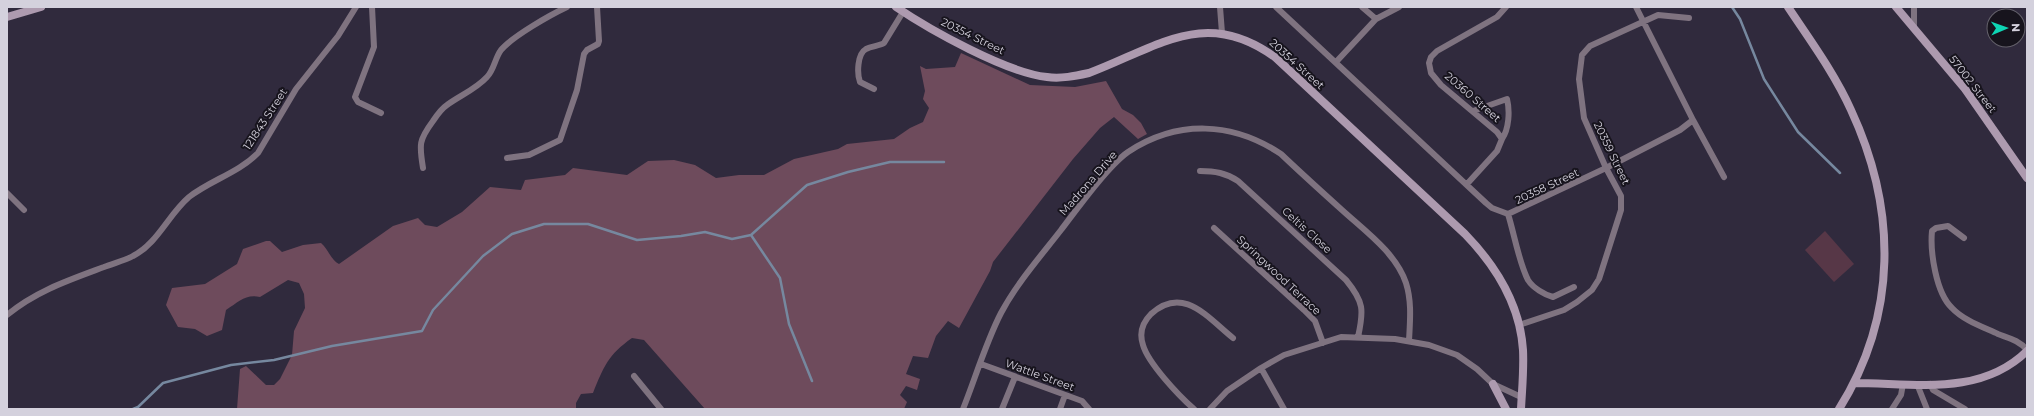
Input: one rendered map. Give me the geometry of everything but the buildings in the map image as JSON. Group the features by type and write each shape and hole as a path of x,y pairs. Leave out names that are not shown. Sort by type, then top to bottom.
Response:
{"street":[{"path":"7,17 41,7"},
{"name":"121843 Street","path":"7,315 28,299 49,288 137,254 159,234 188,198 206,185 249,161 258,153 296,89 338,36 356,7"},
{"path":"372,7 374,47 355,97 358,102 381,113"},
{"path":"423,168 420,148 422,136 439,112 446,105 471,90 487,77 496,58 505,46 543,19 567,7"},
{"path":"507,158 529,155 560,140 577,90 584,54 587,50 598,44 599,41 597,7"},
{"name":"20354 Street","path":"896,7 944,35 995,60 1033,74 1046,77 1076,76 1186,34 1222,33 1259,45 1276,58 1465,234 1484,254 1496,270 1511,302 1519,325 1523,364 1521,409"},
{"path":"1220,7 1222,33"},
{"name":"20358 Street","path":"1276,7 1492,208 1508,214 1606,168 1680,130 1694,120"},
{"path":"1362,7 1376,19"},
{"path":"1336,62 1376,19 1399,7"},
{"name":"20360 Street","path":"1467,184 1497,151 1502,139 1497,132 1473,110 1441,84 1431,73 1429,64 1431,57 1437,51 1498,17 1506,7"},
{"path":"1636,7 1724,177"},
{"path":"1788,7 1834,79 1851,110 1863,138 1882,207 1885,262 1882,290 1874,328 1854,383 1839,409"},
{"name":"57002 Street","path":"1896,7 1965,89 2027,178"},
{"path":"1914,7 1914,27"},
{"path":"874,89 860,82 859,69 862,54 867,48 884,43 903,12"},
{"name":"20359 Street","path":"1519,325 1564,310 1592,290 1599,279 1622,202 1617,186 1606,168 1584,118 1579,80 1582,55 1590,46 1658,15 1688,18"},
{"path":"1473,110 1506,99 1507,127 1502,139"},
{"name":"Madrona Drive","path":"964,409 1000,315 1011,294 1108,172 1127,153 1152,139 1169,133 1194,129 1226,130 1243,134 1265,144 1281,154 1372,238 1390,256 1400,269 1410,299 1409,341"},
{"name":"Celtis Close","path":"1200,171 1215,171 1232,177 1238,181 1346,280 1357,293 1362,309 1363,316 1358,337"},
{"path":"7,193 24,210"},
{"path":"1508,214 1528,280 1542,292 1555,297 1574,287"},
{"path":"1854,383 1966,383 1982,379 2006,368 2027,350 2015,340 1988,329 1952,309 1943,295 1934,263 1932,231 1936,228 1948,226 1964,238"},
{"name":"Springwood Terrace","path":"1214,228 1304,310 1317,325 1323,343"},
{"path":"1194,409 1147,354 1142,344 1141,333 1143,325 1149,316 1164,304 1182,301 1196,308 1233,338"},
{"path":"1210,409 1227,391 1261,368 1284,355 1341,337 1409,341 1429,345 1457,355 1477,369 1493,384 1521,397"},
{"name":"Wattle Street","path":"981,364 1082,401 1090,409"},
{"path":"1261,368 1284,409"},
{"path":"634,376 662,409"},
{"path":"1002,409 1015,377"},
{"path":"1493,384 1506,409"},
{"path":"1892,409 1901,395 1903,384"},
{"path":"1917,384 1927,409"},
{"path":"1930,384 1933,390 1965,409"},
{"path":"1060,409 1065,395"}],"shaded area":[{"path":"961,53 1030,85 1075,87 1106,81 1122,109 1133,115 1141,123 1147,134 1138,139 1114,117 1100,128 1073,159 993,262 990,271 959,328 948,321 936,336 928,358 913,356 906,374 920,379 917,390 906,386 900,395 907,402 904,409 705,409 644,340 632,338 612,356 600,375 593,393 581,394 576,403 576,409 237,409 240,369 246,366 266,385 274,385 280,379 292,355 294,331 305,308 304,294 299,283 288,280 260,297 255,296 242,299 226,310 222,330 207,336 195,329 178,327 166,305 172,288 205,284 237,264 243,249 266,241 270,241 282,252 303,245 321,243 339,264 393,226 418,218 425,225 437,227 462,212 490,187 521,190 525,180 565,175 573,168 627,175 648,161 674,160 695,165 716,178 739,175 764,175 794,159 838,149 847,144 894,139 910,128 923,122 929,108 923,99 925,91 920,66 926,69 955,67"},
{"path":"1825,231 1854,264 1834,282 1805,250"}],"waterway":[{"path":"1732,7 1740,19 1764,79 1798,132 1840,173"},
{"path":"133,409 138,407 163,383 231,365 274,360 332,346 422,331 433,310 483,256 512,234 544,224 588,224 637,240 705,232 732,239 751,235 807,185 848,172 890,162 944,162"},
{"path":"751,235 780,278 789,324 812,381"}]}
